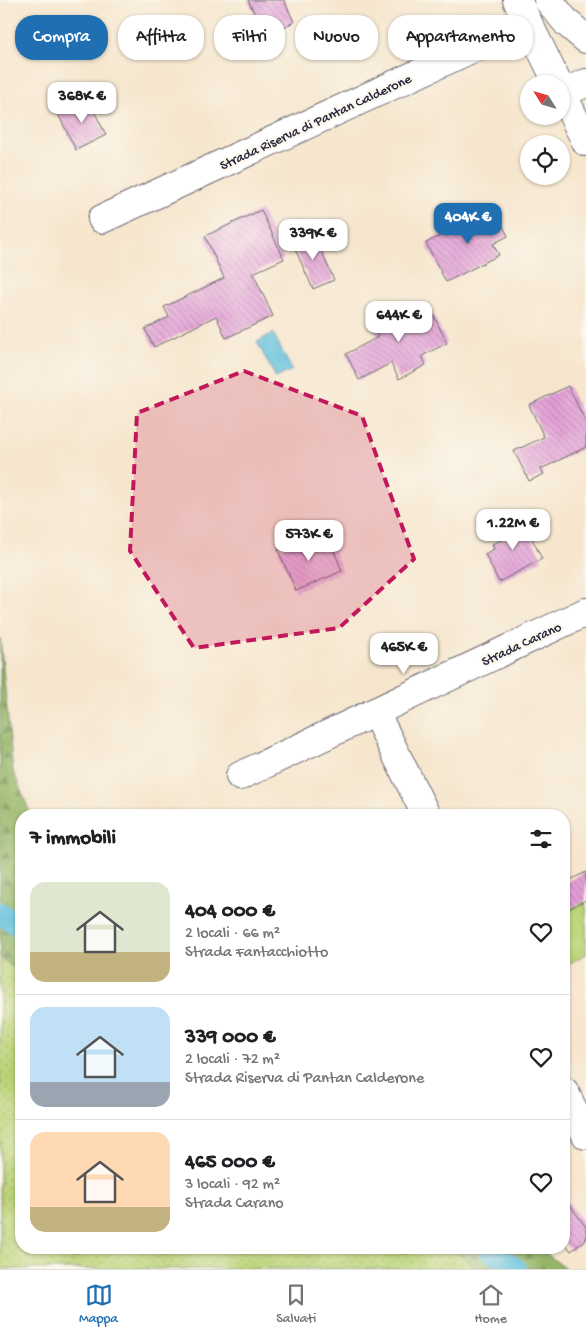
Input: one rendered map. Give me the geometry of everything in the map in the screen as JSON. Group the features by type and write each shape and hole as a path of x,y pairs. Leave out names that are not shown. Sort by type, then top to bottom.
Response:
{"street":[{"path":"548,0 567,23 586,39"},
{"path":"522,11 559,75"},
{"name":"Strada Riserva di Pantan Calderone","path":"102,219 522,11"},
{"path":"570,97 586,142"},
{"name":"Strada Carano","path":"240,776 586,612"},
{"path":"375,712 423,809"},
{"path":"570,1103 586,1135"}],"highlighted area":[{"path":"244,371 362,416 414,559 339,628 194,648 130,551 137,413"}],"green space":[{"path":"0,638 13,771 29,809 15,809 15,968 0,957"},
{"path":"584,902 586,906 586,954 570,963 570,910"},
{"path":"0,957 15,968 15,1254 460,1254 480,1269 0,1269"},
{"path":"459,1254 546,1254 567,1269 478,1269"}],"water":[{"path":"273,333 292,370 276,378 257,342"}],"building":[{"path":"248,0 284,0 294,22 285,26 285,15 255,15"},
{"path":"87,97 106,135 76,150 57,112"},
{"path":"494,208 508,236 493,244 499,255 446,282 426,243"},
{"path":"261,210 284,259 253,273 273,316 226,338 216,316 154,347 145,329 169,317 164,307 224,278 205,236"},
{"path":"313,232 334,280 313,289 292,242"},
{"path":"411,305 432,312 447,343 422,356 426,365 399,379 391,363 359,380 346,354 378,337 371,325"},
{"path":"568,386 586,423 586,447 541,469 544,474 529,481 514,451 544,437 529,405"},
{"path":"522,518 542,559 499,582 485,554 494,549 492,544 504,539 499,529"},
{"path":"311,535 316,547 330,541 342,571 296,591 278,550"},
{"path":"586,872 586,900 570,908 570,880"},
{"path":"570,1205 586,1227 586,1240 571,1251"}],"waterway":[{"path":"0,913 15,923"},
{"path":"495,1254 516,1269"}]}
